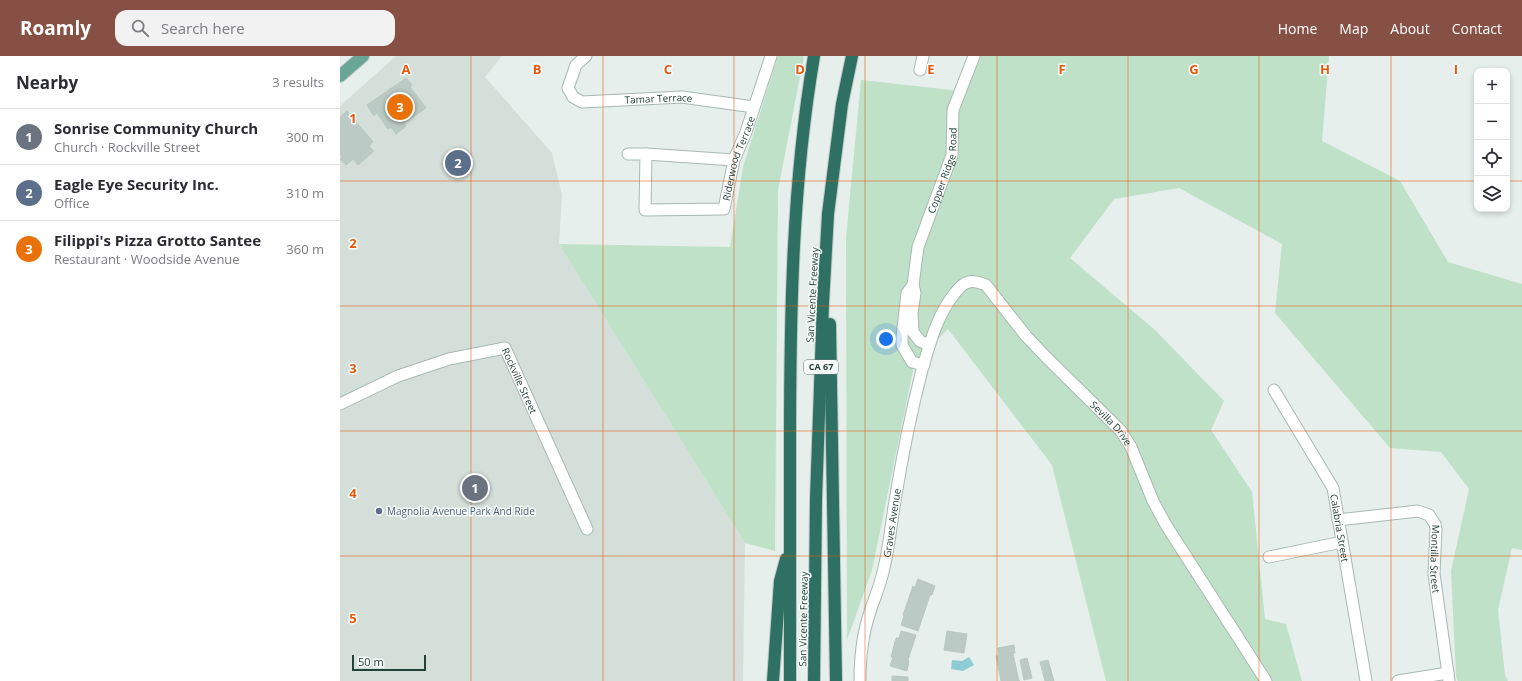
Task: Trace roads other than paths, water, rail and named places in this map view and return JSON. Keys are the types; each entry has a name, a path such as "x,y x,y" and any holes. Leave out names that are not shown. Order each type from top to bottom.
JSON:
{"highway":[{"name":"San Vicente Freeway","path":"790,681 790,348 793,259 798,177 808,90 814,56"},
{"name":"San Vicente Freeway","path":"814,681 816,491 828,214 842,104 852,56"},
{"path":"828,214 836,681"},
{"path":"773,681 780,581 790,540"}],"main road":[{"path":"340,76 363,56"}],"street":[{"name":"Tamar Terrace","path":"586,56 576,65 568,88 573,98 582,102 682,97 754,107"},
{"name":"Riderwood Terrace","path":"646,154 645,210 724,209 734,160 746,132 769,56"},
{"path":"920,70 923,56"},
{"name":"Copper Ridge Road","path":"929,345 920,341 913,332 912,313 915,293 913,285 918,247 952,155 953,110 974,56"},
{"path":"628,154 734,160"},
{"name":"Sevilla Drive","path":"924,365 938,320 948,301 959,288 968,282 978,281 986,286 1026,336 1046,358 1121,431 1131,447 1153,501 1166,525 1266,681"},
{"name":"Copper Ridge Road","path":"913,285 907,293 902,345 912,362 924,365"},
{"name":"Rockville Street","path":"340,404 398,376 450,359 505,348 587,529"},
{"name":"Graves Avenue","path":"860,681 860,653 863,638 869,614 883,572 909,426 924,365"},
{"name":"Calabria Street","path":"1274,390 1333,488 1366,681"},
{"name":"Montilla Street","path":"1338,520 1418,511 1426,513 1432,519 1436,529 1434,574 1449,677 1398,681"},
{"path":"1269,557 1342,542"}],"water":[{"path":"969,657 974,665 963,671 951,669 952,660 962,661"}],"place":[{"name":"Filippi's Pizza Grotto Santee","path":"400,107"},
{"name":"Eagle Eye Security Inc.","path":"458,163"},
{"name":"Sonrise Community Church","path":"475,488"},
{"name":"Magnolia Avenue Park And Ride","path":"379,511"}]}
